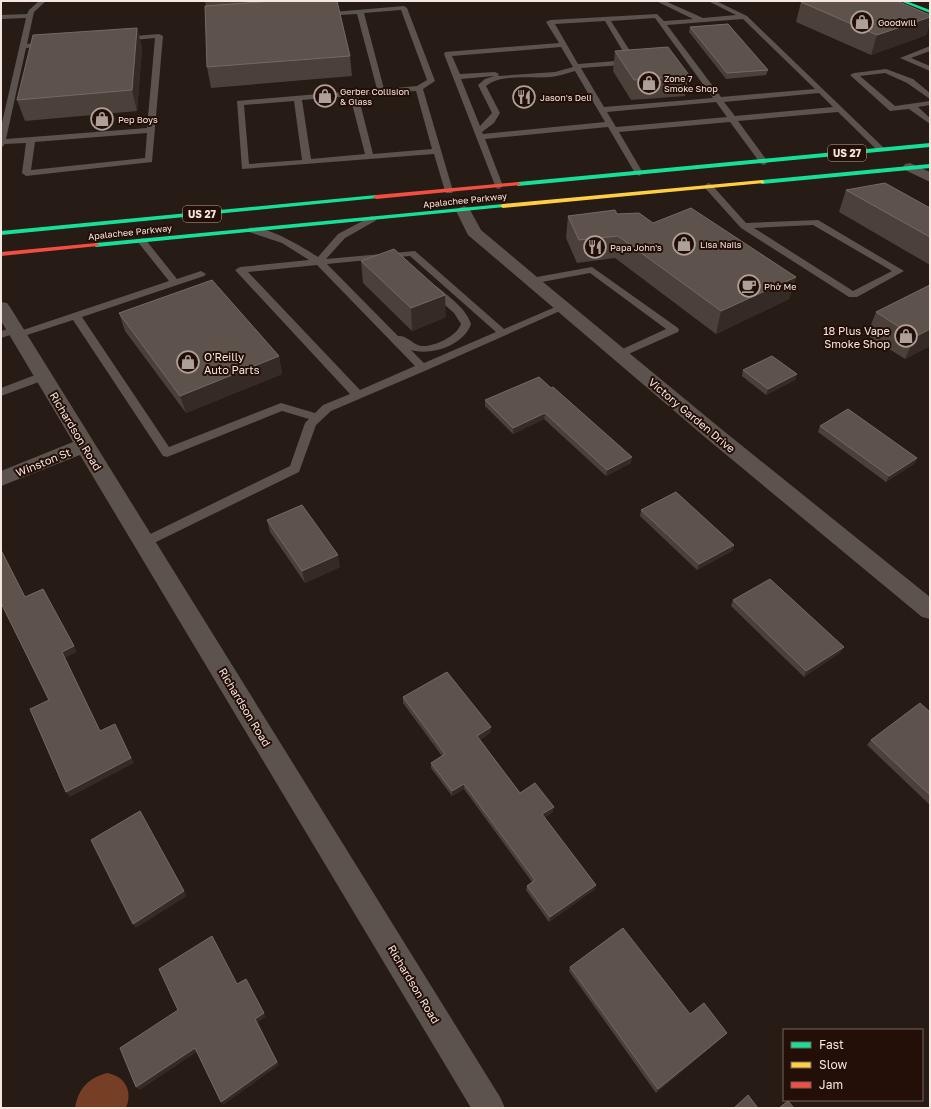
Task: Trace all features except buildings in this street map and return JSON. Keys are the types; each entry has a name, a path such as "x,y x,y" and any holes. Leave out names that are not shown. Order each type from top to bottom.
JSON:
{"main road":[{"path":"902,1 930,12"},
{"name":"Apalachee Parkway","path":"1,233 640,173 760,168 881,149 930,145"},
{"name":"Apalachee Parkway","path":"1,254 930,166"},
{"path":"730,184 760,168 804,177"},
{"path":"464,211 473,198 499,186"}],"street":[{"path":"910,167 930,178"},
{"name":"Victory Garden Drive","path":"464,211 474,232 531,281 930,610"},
{"name":"Richardson Road","path":"1,306 12,334 43,376 489,1108"},
{"name":"Winston St","path":"1,479 85,445"}],"lane":[{"path":"43,1 31,11 1,143 151,130"},
{"path":"659,1 702,20"},
{"path":"711,1 745,17 881,149"},
{"path":"314,14 404,8 431,81 419,88 240,103 245,168 437,151"},
{"path":"360,11 381,91"},
{"path":"1,17 30,16"},
{"path":"640,173 550,22 657,16 684,58 732,119 760,168"},
{"path":"662,23 745,17"},
{"path":"457,77 637,61 606,19"},
{"path":"31,140 26,173 149,160 159,36 111,40"},
{"path":"24,46 55,44"},
{"path":"499,186 448,54 563,45"},
{"path":"930,48 904,58 930,69"},
{"path":"479,135 496,113 482,85 485,82 496,78 556,74 576,67"},
{"path":"930,97 910,81 886,71 854,74 893,108 930,103"},
{"path":"419,88 449,191"},
{"path":"602,110 821,90"},
{"path":"353,93 370,157"},
{"path":"1,97 12,96"},
{"path":"298,98 307,162"},
{"path":"910,106 930,122"},
{"path":"479,135 732,119 840,109"},
{"path":"708,186 744,226 853,295 899,271 815,222 744,226"},
{"path":"319,262 332,243 349,230 372,219"},
{"path":"252,230 285,241 319,262 423,368"},
{"path":"142,241 175,282"},
{"path":"358,396 240,270 412,253 503,333"},
{"path":"394,254 406,265"},
{"path":"531,281 592,270 674,330 620,354"},
{"path":"12,334 76,316 201,274"},
{"path":"390,333 409,344 422,349 434,347 459,337 464,331 466,324 463,316 423,280"},
{"path":"145,542 295,470 311,423 327,408 564,308"},
{"path":"76,316 167,453 281,407 317,417"},
{"path":"1,392 43,376"}],"shaded area":[{"path":"107,1073 119,1077 126,1085 129,1096 126,1108 75,1108 76,1101 85,1085 94,1078"}],"traffic: fast":[{"path":"902,1 930,12"},
{"path":"518,184 930,145"},
{"path":"762,182 930,166"},
{"path":"1,233 376,197"},
{"path":"96,245 503,206"}],"traffic: slow":[{"path":"503,206 762,182"}],"traffic: jam":[{"path":"376,197 518,184"},
{"path":"1,254 96,245"}],"place":[{"name":"Goodwill","path":"862,22"},
{"name":"Zone 7 Smoke Shop","path":"649,83"},
{"name":"Gerber Collision & Glass","path":"325,96"},
{"name":"Jason's Deli","path":"524,97"},
{"name":"Pep Boys","path":"102,119"},
{"name":"Lisa Nails","path":"684,244"},
{"name":"Papa John's","path":"595,247"},
{"name":"Phở Me","path":"749,286"},
{"name":"18 Plus Vape Smoke Shop","path":"906,336"},
{"name":"O'Reilly Auto Parts","path":"188,362"}]}
